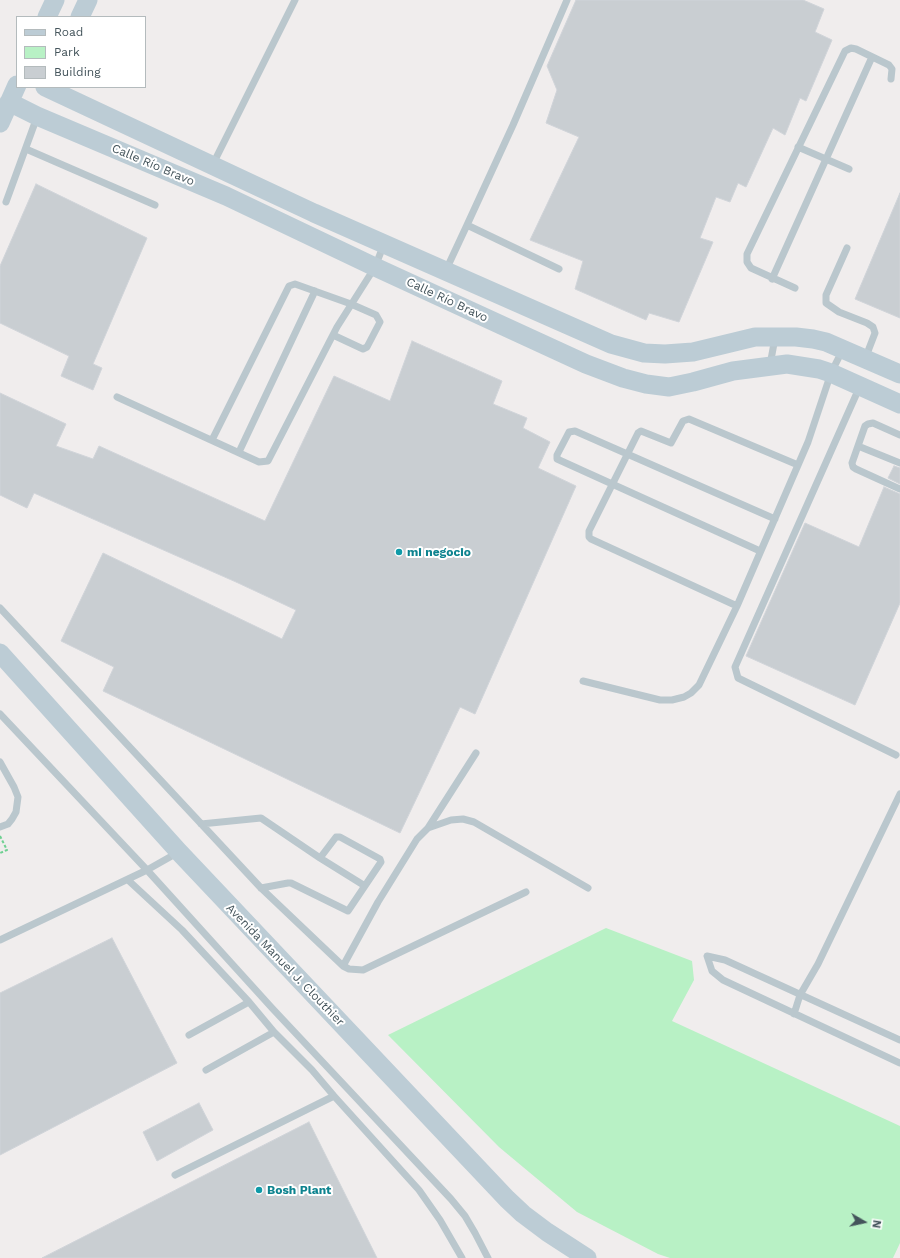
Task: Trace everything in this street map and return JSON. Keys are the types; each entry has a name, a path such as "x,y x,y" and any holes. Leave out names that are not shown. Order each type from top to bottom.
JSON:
{"street":[{"path":"47,16 55,0"},
{"path":"80,16 88,0"},
{"path":"37,116 47,88"},
{"name":"Calle Río Bravo","path":"49,88 314,213 611,344 644,353 665,354 693,352 755,337 775,336 813,339 843,349 900,374"},
{"path":"0,123 13,94"},
{"name":"Calle Río Bravo","path":"13,94 37,116 226,196 375,267 586,364 623,378 646,384 668,386 693,382 733,372 787,364 819,369 831,373 900,404"},
{"path":"304,232 314,213"},
{"name":"Avenida Manuel J. Clouthier","path":"0,653 179,852 507,1199 523,1214 547,1232 587,1258"}],"lane":[{"path":"212,165 295,0"},
{"path":"445,271 513,125 567,0"},
{"path":"795,288 750,268 747,262 747,254 845,51 853,48 889,65 892,72 890,79"},
{"path":"772,278 872,57"},
{"path":"6,202 37,116"},
{"path":"798,147 849,169"},
{"path":"26,149 155,205"},
{"path":"467,225 559,269"},
{"path":"117,397 259,462 266,462 270,458 350,304 375,267 384,244"},
{"path":"848,248 826,295 826,303 839,312 867,323 873,327 875,333 865,358"},
{"path":"212,440 289,286 295,284 350,304 376,315 380,322 367,347 364,348 333,335"},
{"path":"239,452 315,291"},
{"path":"770,366 775,336"},
{"path":"583,681 660,700 672,700 684,697 691,693 699,685 737,606 808,442 831,373 843,349"},
{"path":"860,386 735,667 738,678 896,755"},
{"path":"737,606 591,539 589,537 589,531 639,432 643,431 671,443 683,421 689,419 798,465"},
{"path":"900,435 870,423 865,426 852,463 855,468 900,489"},
{"path":"760,552 557,459 556,455 569,432 572,431 628,453 775,519"},
{"path":"858,446 900,463"},
{"path":"0,608 261,888 342,966 350,969 364,970 526,892"},
{"path":"0,714 147,870 272,1008 451,1199 475,1233 488,1258"},
{"path":"342,966 378,902 417,839 428,828 476,753"},
{"path":"0,762 18,797 17,806 12,819 8,824 0,827"},
{"path":"794,1014 800,995 818,964 900,794"},
{"path":"201,824 261,818 365,886"},
{"path":"428,828 451,820 463,819 474,822 588,888"},
{"path":"261,888 291,883 348,911 381,862 380,859 340,837 336,837 320,858"},
{"path":"0,940 128,880 179,852"},
{"path":"128,880 182,930 249,1002 274,1032 312,1070 419,1190 440,1220 462,1258"},
{"path":"900,1040 726,960 707,956 712,970 724,980 900,1064"},
{"path":"189,1035 249,1002"},
{"path":"206,1070 274,1032"},
{"path":"176,1175 334,1096"}],"path":[{"path":"0,836 7,850 0,853"}],"green space":[{"path":"606,928 692,961 694,980 672,1021 900,1126 900,1243 893,1258 670,1258 658,1254 577,1212 499,1147 388,1035"}],"building":[{"path":"576,0 803,0 824,9 815,32 832,40 806,101 800,98 785,135 773,128 746,187 738,183 730,202 716,197 700,238 713,242 679,322 649,313 646,320 575,289 583,261 530,240 579,137 546,123 557,90 547,66"},
{"path":"36,184 147,238 93,364 102,368 93,390 61,376 69,356 0,323 0,266"},
{"path":"900,193 900,318 855,299"},
{"path":"412,341 502,381 493,404 527,418 523,428 550,442 538,468 576,486 475,714 460,707 400,833 103,691 114,667 61,641 103,553 282,639 296,610 34,493 27,508 0,495 0,393 66,424 56,446 93,459 99,446 265,521 334,376 390,401"},
{"path":"894,466 900,468 900,484 888,478"},
{"path":"884,487 900,494 900,603 855,705 746,656 805,523 859,547"},
{"path":"112,938 177,1063 0,1155 0,993"},
{"path":"199,1103 213,1130 157,1161 143,1132"},
{"name":"Bosh Plant","path":"309,1122 377,1258 42,1258"}],"place":[{"name":"mi negocio","path":"399,552"},
{"name":"Bosh Plant","path":"259,1190"}]}
